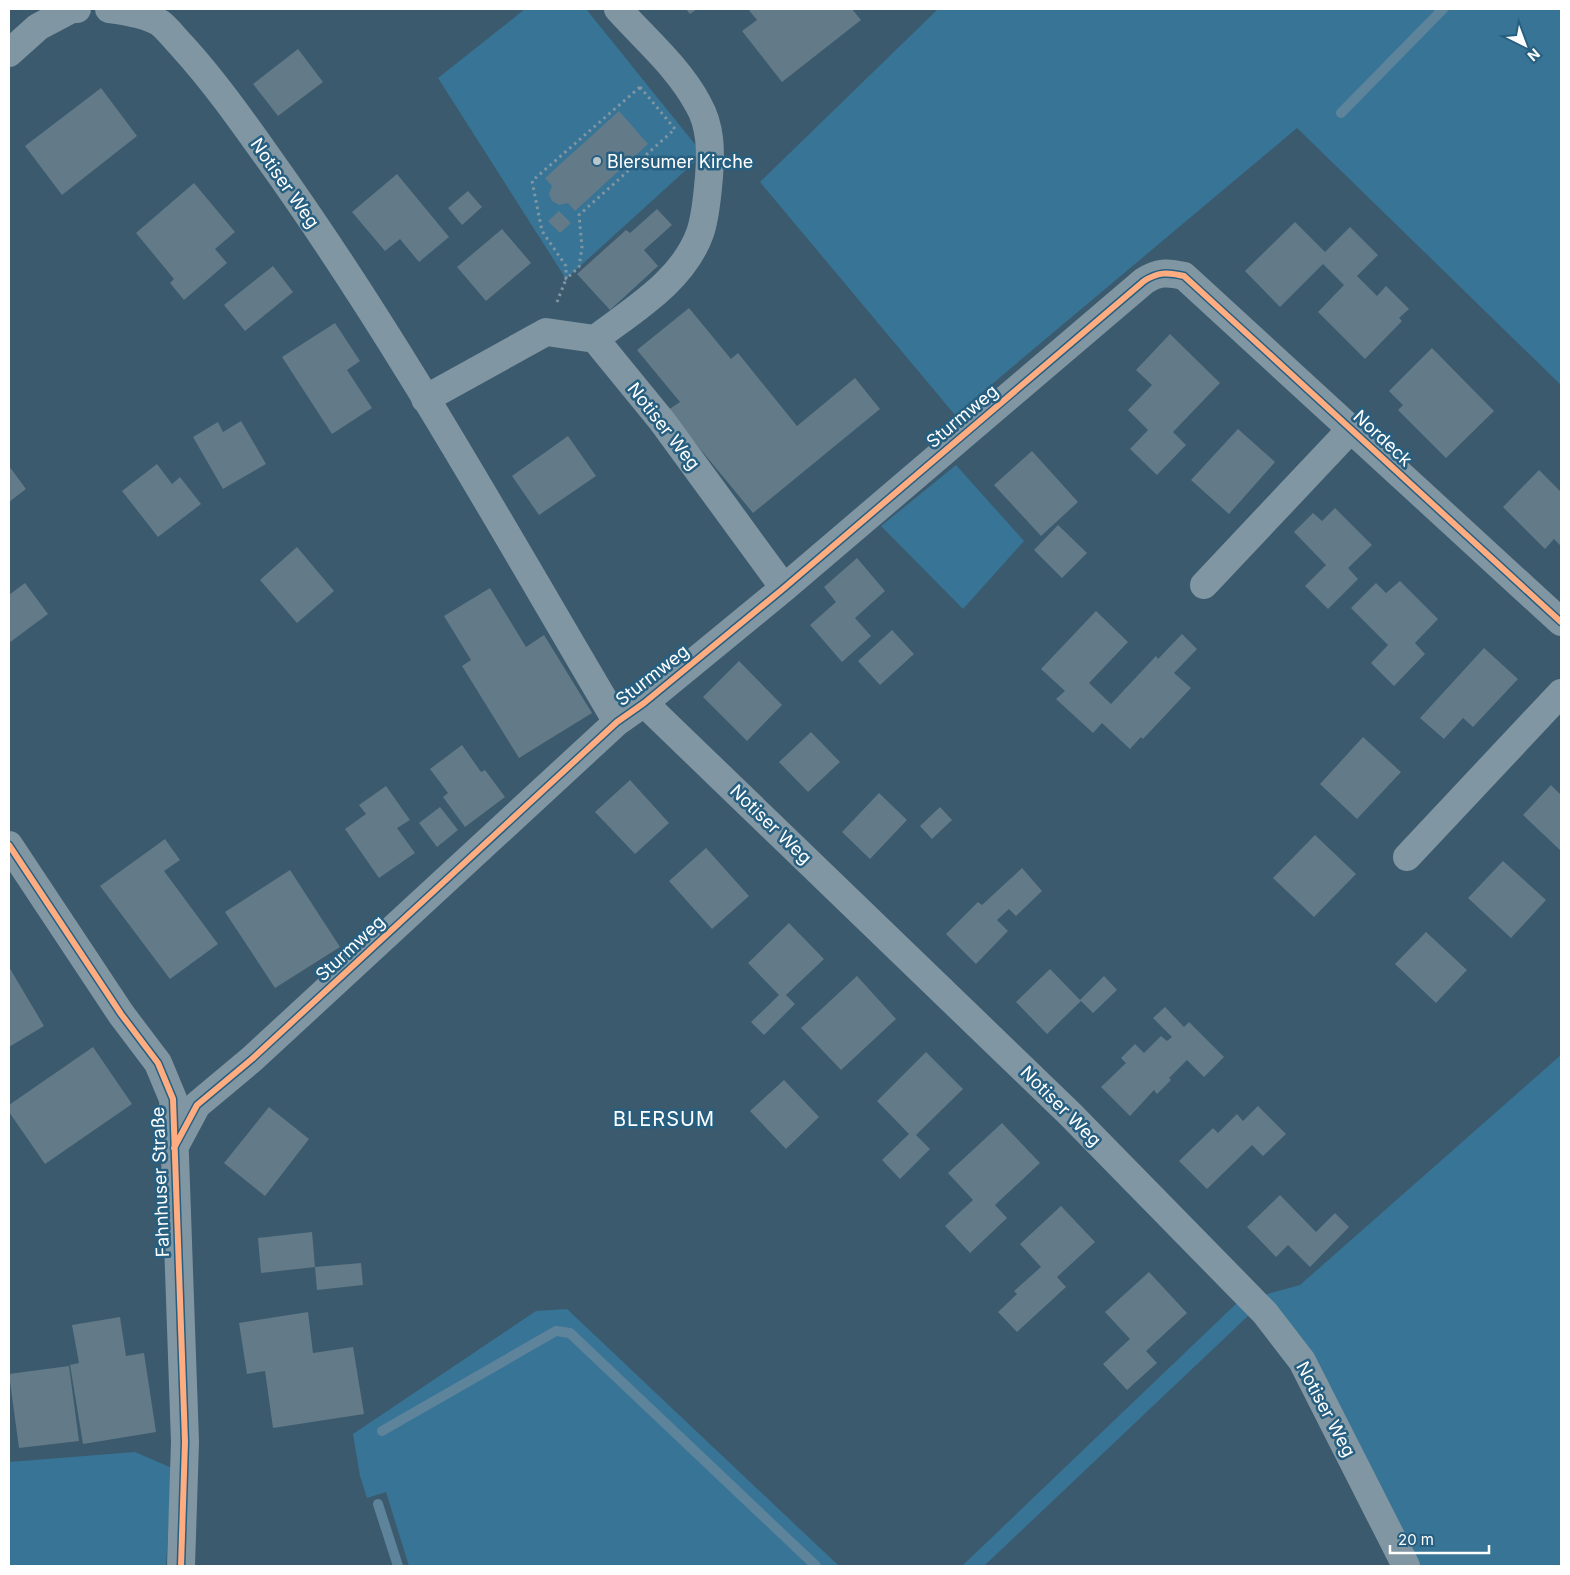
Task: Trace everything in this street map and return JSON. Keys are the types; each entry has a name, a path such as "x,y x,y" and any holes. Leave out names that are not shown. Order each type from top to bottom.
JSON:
{"street":[{"path":"9,53 38,27 72,9 77,9"},
{"name":"Notiser Weg","path":"109,9 130,12 160,23 190,54 242,122 350,276 617,722"},
{"path":"425,399 546,332 595,339 657,292 688,258 700,233 705,210 710,166 708,126 698,104 684,83 618,9"},
{"name":"Sturmweg","path":"174,1148 197,1105 252,1059 617,722 644,703 784,588 1144,281 1156,273 1169,272 1184,276"},
{"name":"Nordeck","path":"1184,276 1561,622"},
{"name":"Notiser Weg","path":"595,339 662,420 784,588"},
{"name":"Nordeck","path":"1204,585 1351,429"},
{"path":"1407,857 1561,693"},
{"name":"Notiser Weg","path":"644,703 1070,1114 1265,1313 1302,1361 1406,1566"},
{"name":"Fahnhuser Straße","path":"9,845 121,1014 158,1063 173,1099 186,1442 181,1566"}],"path":[{"path":"640,87 675,129 579,216 582,247 579,267 566,279 566,266 542,231 532,181 640,87"}],"shaded area":[{"path":"525,9 586,9 698,148 698,159 566,279 438,78"},
{"path":"938,9 1561,9 1561,385 1297,128 955,415 760,182"},
{"path":"956,465 1024,541 963,609 881,526"},
{"path":"1561,1055 1561,1566 1414,1566 1264,1295 1300,1285"},
{"path":"1238,1302 1249,1315 984,1566 962,1566"},
{"path":"567,1309 839,1566 409,1566 386,1492 367,1498 360,1476 353,1434 536,1311"},
{"path":"135,1452 172,1468 166,1566 9,1566 9,1462"}],"building":[{"path":"686,9 697,9 690,14"},
{"path":"748,9 852,9 861,20 782,82 742,31 757,20"},
{"path":"298,49 323,82 278,116 253,84"},
{"path":"101,88 137,136 62,195 25,146"},
{"name":"Blersumer Kirche","path":"619,111 648,144 575,211 568,203 559,205 552,201 549,194 552,186 545,178"},
{"path":"397,174 449,237 419,262 400,239 385,251 352,212"},
{"path":"194,183 235,232 215,249 227,263 184,300 170,283 174,279 136,233"},
{"path":"468,191 482,207 462,225 448,208"},
{"path":"657,209 672,225 644,250 658,266 610,310 577,274 626,230 630,233"},
{"path":"559,211 571,223 560,233 548,221"},
{"path":"1295,222 1325,252 1350,227 1378,255 1357,276 1377,296 1386,286 1409,309 1399,318 1402,321 1365,359 1318,312 1344,285 1323,264 1280,307 1245,271"},
{"path":"502,229 531,263 486,301 457,267"},
{"path":"273,266 293,292 245,331 224,305"},
{"path":"689,308 731,359 738,353 797,426 855,378 880,409 753,513 668,410 680,402 637,350"},
{"path":"335,323 360,361 347,370 372,408 332,434 282,357"},
{"path":"1170,334 1220,383 1173,432 1186,445 1157,475 1130,449 1148,430 1128,410 1152,385 1136,370"},
{"path":"1432,348 1494,411 1446,458 1398,410 1403,405 1389,391"},
{"path":"241,421 266,464 223,489 193,437 218,422 223,432"},
{"path":"1238,429 1275,462 1229,514 1191,480"},
{"path":"568,436 596,476 539,515 512,476"},
{"path":"1032,451 1078,502 1041,536 994,485"},
{"path":"157,464 172,484 180,477 201,504 158,537 122,491"},
{"path":"9,466 26,489 9,502"},
{"path":"1539,470 1561,492 1561,546 1554,539 1545,549 1503,507"},
{"path":"1335,508 1372,545 1348,568 1358,579 1328,609 1305,586 1326,565 1294,532 1313,513 1322,521"},
{"path":"1058,525 1087,553 1062,578 1034,550"},
{"path":"297,547 334,591 297,623 260,580"},
{"path":"857,558 885,591 855,618 871,636 842,662 810,625 836,602 824,587"},
{"path":"1400,581 1438,619 1415,643 1425,654 1394,686 1371,663 1388,645 1351,608 1376,583 1386,593"},
{"path":"25,583 48,614 9,643 9,595"},
{"path":"490,588 526,647 544,635 592,713 519,758 462,666 471,660 444,616"},
{"path":"1096,611 1128,642 1089,683 1111,704 1156,656 1158,659 1182,634 1197,649 1174,673 1191,688 1143,739 1141,737 1130,749 1102,723 1093,733 1056,699 1065,691 1041,669"},
{"path":"892,630 914,654 880,685 858,661"},
{"path":"1484,648 1518,679 1473,727 1463,718 1444,739 1420,718"},
{"path":"739,661 782,705 747,741 703,697"},
{"path":"811,732 840,762 808,792 779,762"},
{"path":"1363,737 1401,772 1357,819 1320,784"},
{"path":"462,745 481,772 485,770 505,797 465,827 443,797 448,793 430,769"},
{"path":"630,780 669,823 635,854 595,812"},
{"path":"1551,785 1561,795 1561,851 1523,815"},
{"path":"386,786 410,820 397,828 415,853 379,878 345,829 366,814 359,805"},
{"path":"879,793 907,820 870,859 842,832"},
{"path":"440,807 458,830 437,847 419,823"},
{"path":"940,807 952,820 932,839 920,826"},
{"path":"1315,835 1356,874 1314,917 1273,878"},
{"path":"165,839 180,860 164,871 218,944 170,979 100,886"},
{"path":"706,848 749,896 712,929 669,881"},
{"path":"1503,861 1546,900 1511,938 1468,898"},
{"path":"1022,868 1042,891 1016,916 1009,909 997,920 1008,931 976,964 946,934 978,902 982,905"},
{"path":"290,870 340,947 275,988 225,912"},
{"path":"789,923 824,959 786,995 795,1004 764,1035 751,1022 779,995 748,963"},
{"path":"1426,932 1467,970 1436,1003 1395,964"},
{"path":"9,967 44,1026 9,1047"},
{"path":"1050,969 1080,1000 1104,976 1117,990 1093,1013 1081,1001 1047,1034 1016,1002"},
{"path":"857,976 896,1019 841,1070 801,1028"},
{"path":"1165,1007 1184,1027 1189,1022 1224,1057 1204,1077 1187,1060 1169,1078 1171,1080 1157,1094 1154,1090 1130,1116 1101,1087 1126,1063 1121,1058 1135,1044 1144,1053 1161,1036 1167,1041 1172,1037 1153,1018"},
{"path":"93,1047 132,1104 45,1164 9,1112 9,1105"},
{"path":"926,1052 963,1089 916,1135 930,1149 900,1179 882,1160 909,1134 877,1101"},
{"path":"784,1080 819,1117 786,1149 750,1111"},
{"path":"1258,1106 1286,1134 1263,1156 1252,1145 1207,1189 1179,1161 1213,1128 1218,1133 1237,1114 1243,1121"},
{"path":"269,1107 309,1139 265,1196 224,1163"},
{"path":"1002,1123 1040,1163 995,1205 1007,1218 970,1253 945,1226 973,1200 948,1173"},
{"path":"1280,1195 1316,1232 1335,1213 1349,1227 1310,1267 1288,1245 1276,1257 1247,1227"},
{"path":"1061,1206 1095,1242 1057,1277 1066,1287 1017,1332 998,1312 1017,1294 1014,1291 1041,1267 1020,1244"},
{"path":"312,1232 315,1267 261,1273 258,1238"},
{"path":"361,1263 363,1285 317,1290 315,1267"},
{"path":"1149,1272 1187,1313 1146,1351 1157,1363 1127,1390 1103,1364 1130,1339 1105,1312"},
{"path":"308,1312 313,1353 353,1347 364,1414 273,1428 265,1371 247,1374 239,1323"},
{"path":"120,1317 126,1356 144,1353 156,1432 83,1444 70,1365 79,1363 72,1325"},
{"path":"69,1366 79,1441 19,1448 9,1374"}],"waterway":[{"path":"1341,113 1443,9"},
{"path":"382,1431 556,1331 570,1333 816,1566"},
{"path":"378,1504 398,1566"}],"cycle path":[{"path":"174,1148 197,1105 252,1059 617,722 644,703 784,588 1144,281 1158,274 1168,273 1184,276 1561,622"},
{"path":"9,845 121,1014 158,1063 173,1099 185,1442 181,1566"}],"place":[{"name":"Blersumer Kirche","path":"597,161"}],"district":[{"name":"BLERSUM","path":"664,1119"}]}
